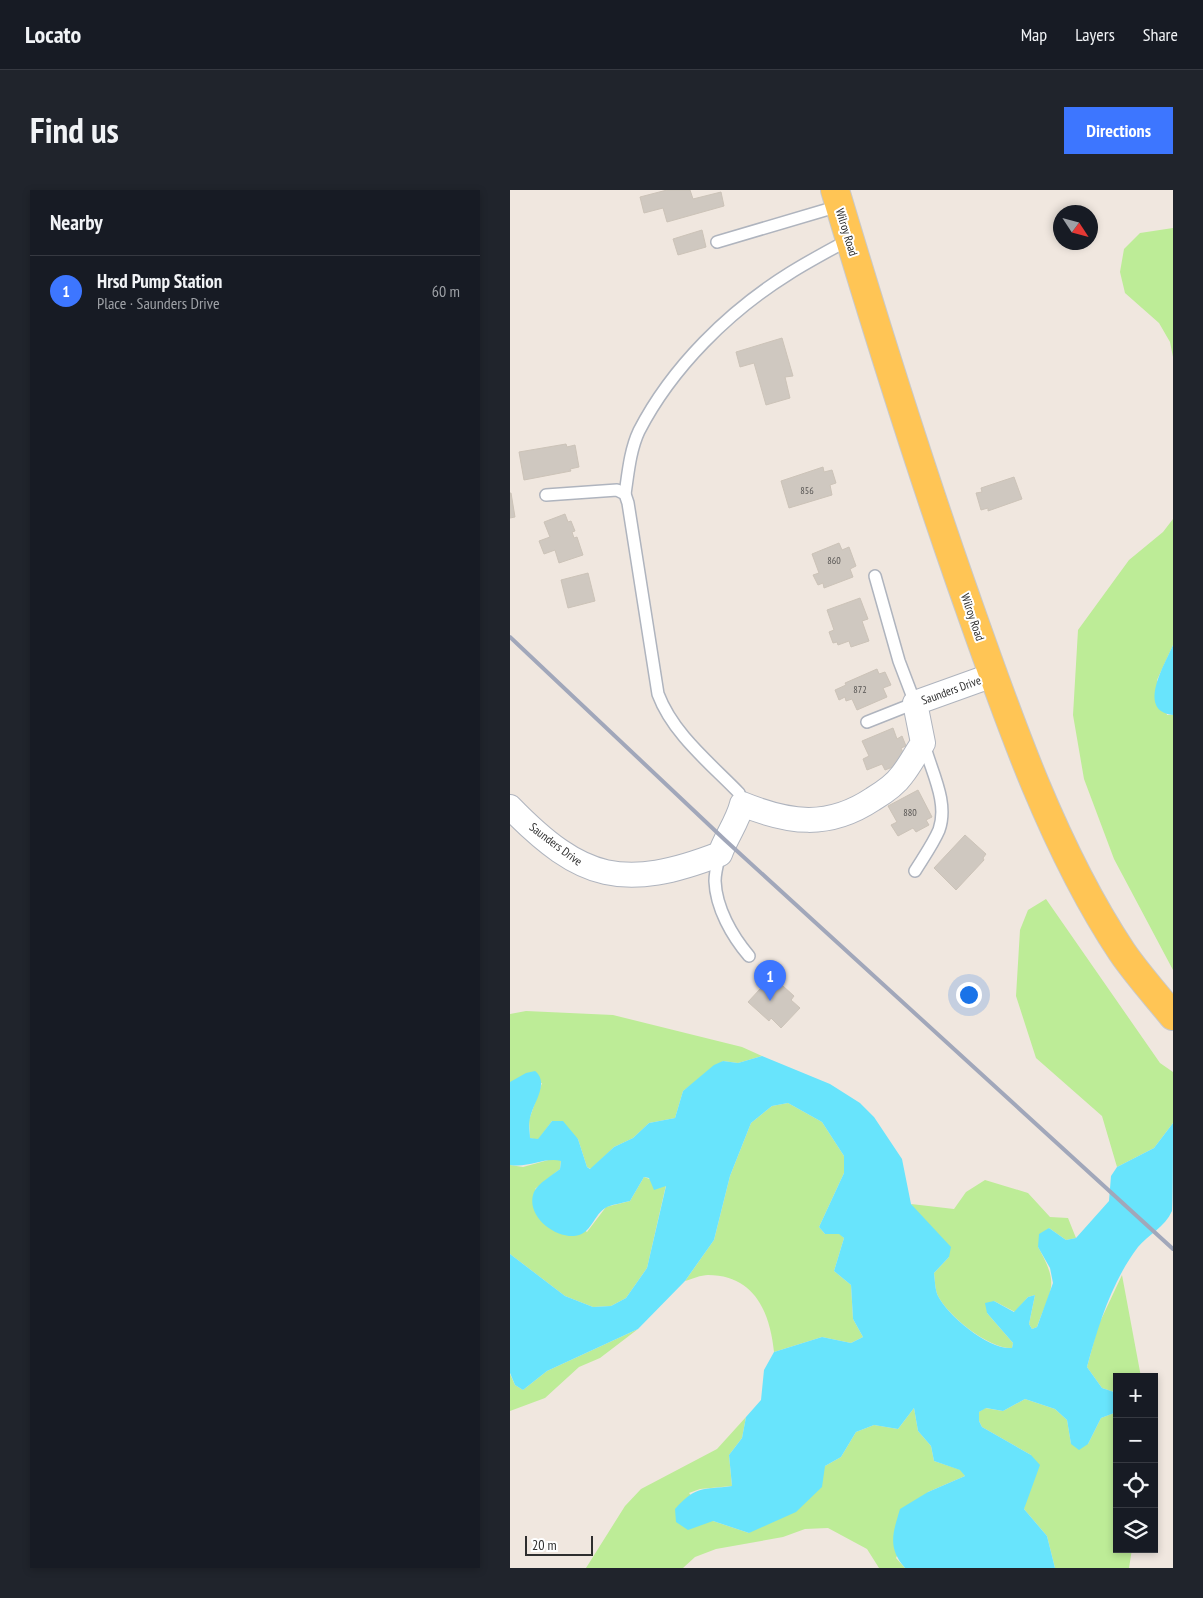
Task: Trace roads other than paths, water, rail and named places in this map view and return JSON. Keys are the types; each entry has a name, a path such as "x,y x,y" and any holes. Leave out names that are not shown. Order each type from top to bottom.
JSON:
{"main road":[{"name":"Wilroy Road","path":"837,198 911,441 993,675 1054,825 1094,905 1123,954 1173,1016"}],"street":[{"name":"Saunders Drive","path":"924,742 915,703 993,675"},
{"path":"720,854 726,836 740,813 742,804 786,818 816,821 836,818 860,808 884,792 902,776 924,742"},
{"name":"Saunders Drive","path":"510,806 560,850 581,864 604,873 628,876 662,872 688,866 720,854"}],"lane":[{"path":"717,242 837,198"},
{"path":"742,804 739,793 677,730 663,707 658,694 625,494 638,433 669,384 705,341 747,302 790,272 850,240"},
{"path":"546,495 618,490 625,494"},
{"path":"867,722 915,703 899,661 875,576"},
{"path":"915,871 938,831 942,817 941,798 924,742"},
{"path":"720,854 715,876 720,903 730,928 749,956"}],"water":[{"path":"1173,645 1173,715 1162,712 1156,705 1155,696 1160,674"},
{"path":"762,1056 830,1084 860,1103 874,1117 902,1159 911,1204 951,1247 949,1257 934,1273 938,1296 951,1313 970,1330 992,1344 1003,1347 1012,1348 1013,1343 987,1313 985,1303 994,1301 1014,1312 1028,1297 1035,1295 1029,1324 1032,1329 1037,1327 1053,1283 1050,1268 1038,1247 1039,1234 1049,1228 1066,1240 1076,1238 1109,1201 1111,1176 1117,1167 1154,1148 1173,1123 1172,1211 1165,1222 1138,1247 1121,1274 1101,1320 1087,1367 1102,1388 1113,1392 1113,1414 1101,1418 1088,1444 1079,1450 1071,1444 1067,1420 1055,1409 1025,1399 1003,1411 986,1408 979,1412 979,1421 982,1427 1031,1455 1040,1465 1024,1509 1047,1536 1055,1568 905,1568 896,1553 893,1540 900,1509 928,1492 965,1476 960,1470 934,1461 931,1446 918,1431 914,1408 898,1429 874,1425 856,1432 841,1457 825,1466 822,1487 796,1512 749,1533 713,1521 688,1530 676,1522 675,1509 695,1492 732,1486 729,1455 742,1438 746,1417 761,1400 764,1370 774,1352 822,1337 851,1343 863,1337 853,1319 851,1285 834,1271 844,1238 839,1234 825,1234 819,1227 844,1173 844,1156 822,1122 788,1103 772,1106 751,1123 730,1176 714,1240 685,1281 638,1329 547,1371 523,1390 515,1385 510,1373 510,1254 565,1296 593,1307 611,1306 626,1298 647,1268 666,1186 654,1190 649,1178 644,1177 630,1201 602,1210 589,1228 580,1235 574,1236 557,1233 549,1228 537,1216 532,1200 534,1192 539,1185 560,1169 561,1161 549,1160 517,1166 510,1165 510,1082 526,1073 535,1071 541,1081 541,1087 529,1120 530,1138 538,1139 552,1121 563,1121 578,1139 587,1167 590,1169 614,1147 633,1138 649,1123 675,1118 683,1091 714,1065 723,1061 738,1063"}],"railway":[{"path":"510,637 725,840 1173,1249"}],"place":[{"name":"Hrsd Pump Station","path":"770,1001"}]}
